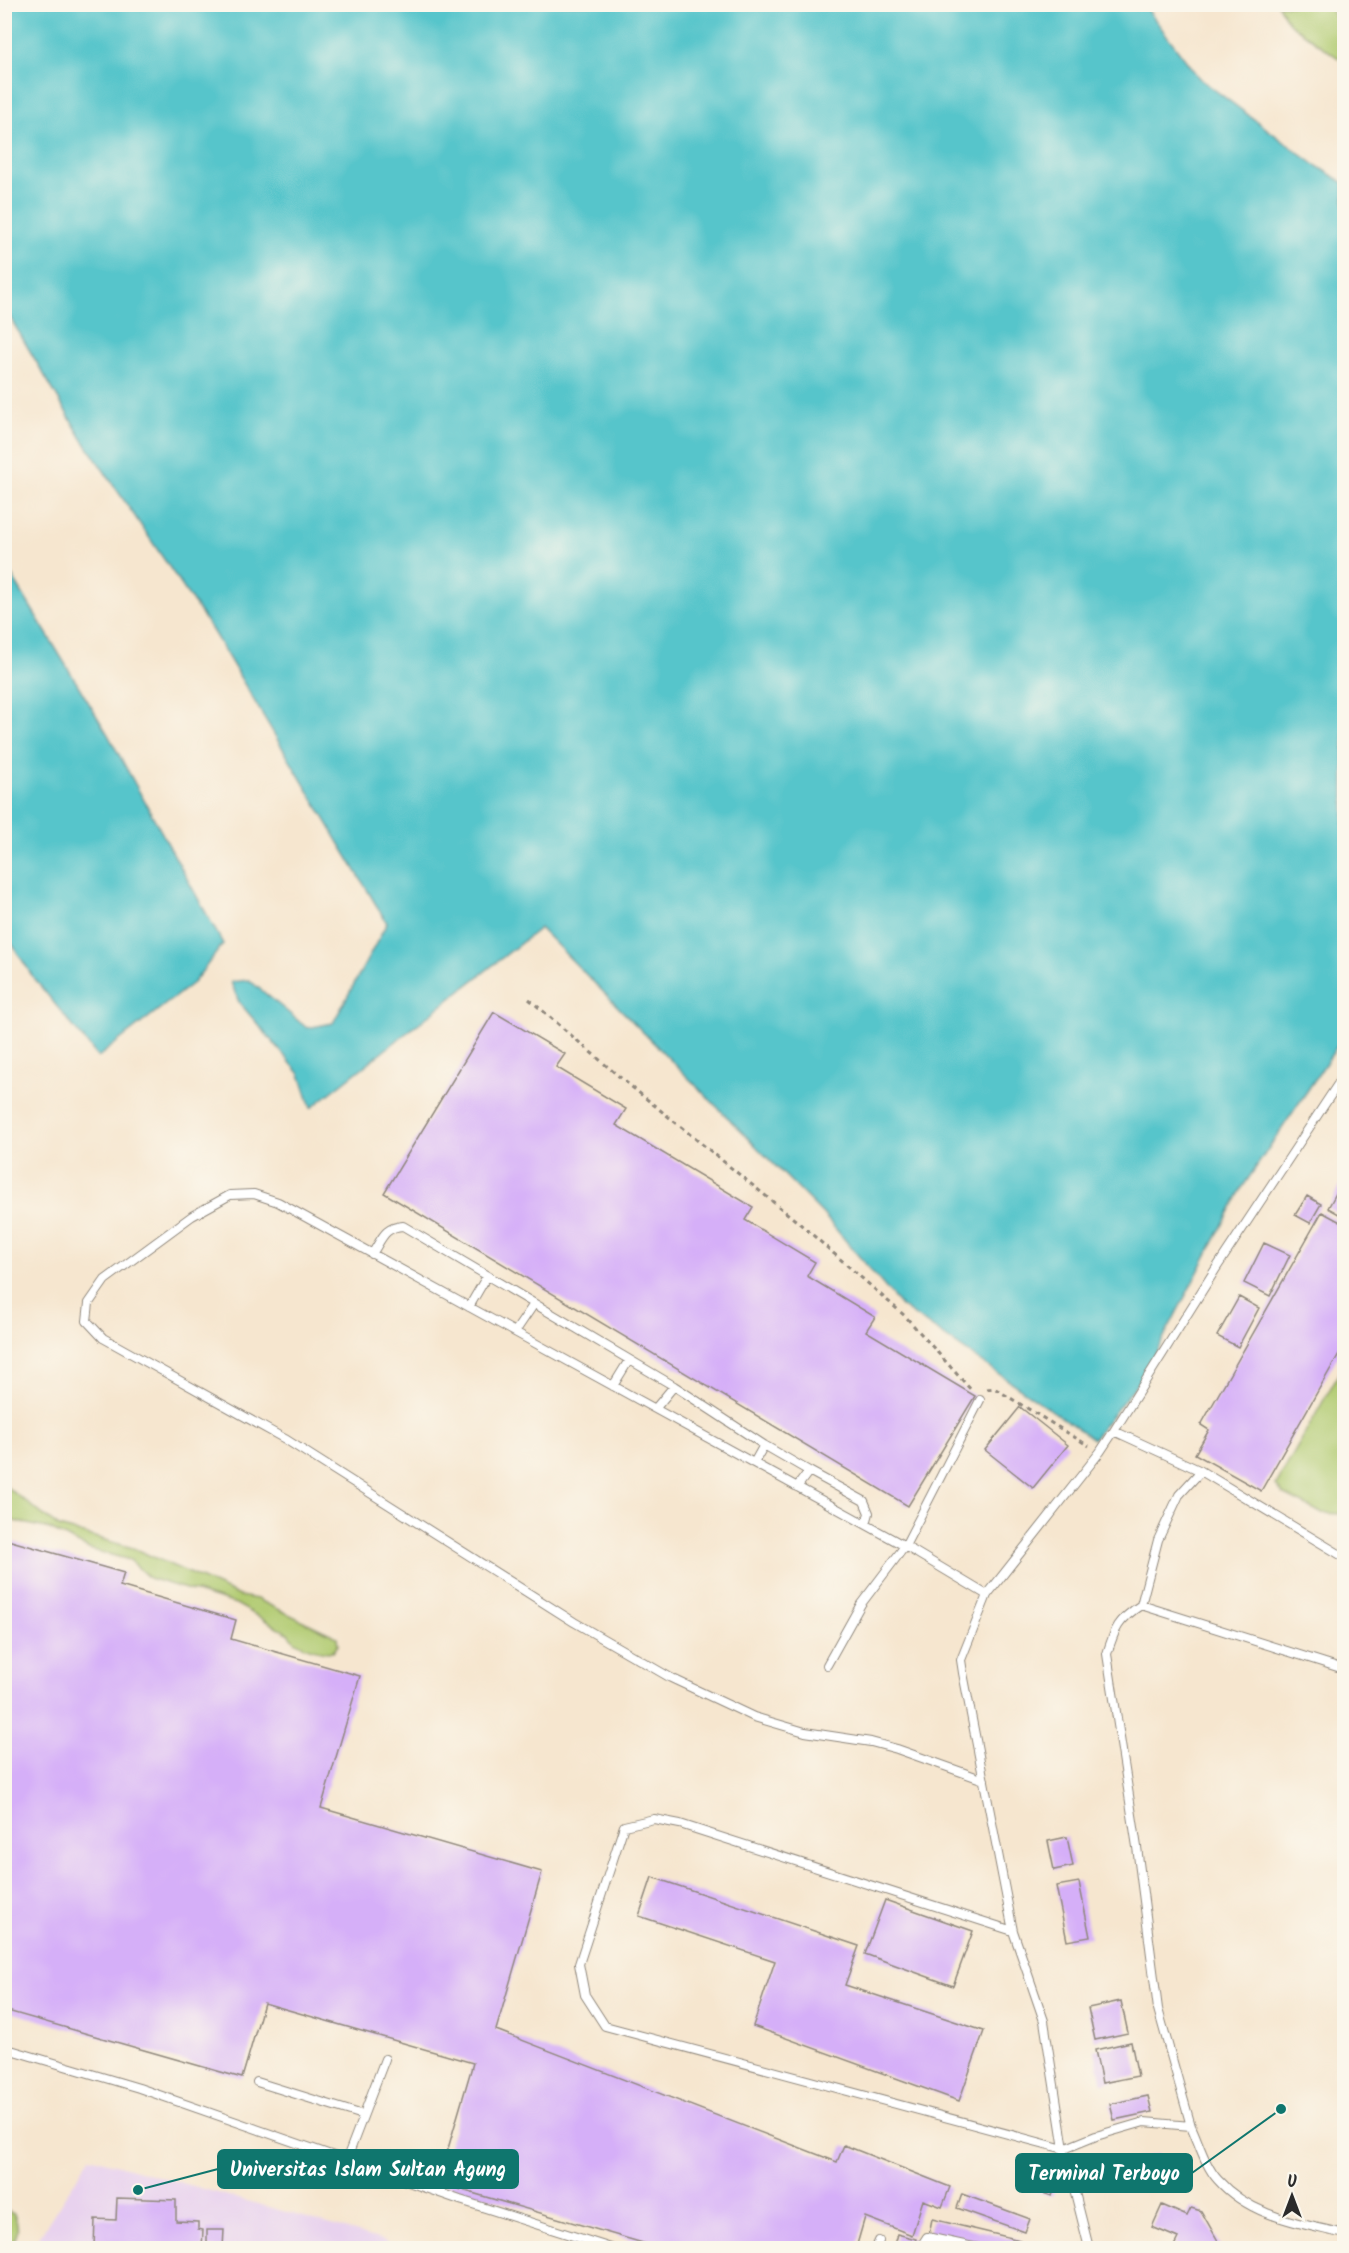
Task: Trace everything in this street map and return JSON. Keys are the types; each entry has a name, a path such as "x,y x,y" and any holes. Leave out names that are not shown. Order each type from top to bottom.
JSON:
{"lane":[{"path":"1089,2248 1064,2149 1044,2021 1013,1931 961,1660 987,1595 1100,1452 1215,1270 1344,1075"},
{"path":"984,1780 897,1749 871,1742 805,1732 754,1717 671,1678 574,1622 285,1438 103,1338 87,1321 89,1304 105,1280 192,1216 230,1195 254,1194 278,1202 866,1524 987,1595"},
{"path":"372,1254 387,1230 404,1226 674,1386 764,1445 864,1501 869,1513 866,1524"},
{"path":"469,1307 487,1276"},
{"path":"515,1332 534,1304"},
{"path":"613,1386 629,1360"},
{"path":"655,1409 674,1386"},
{"path":"827,1665 861,1604 905,1546 980,1400"},
{"path":"1114,1431 1201,1472 1344,1557"},
{"path":"754,1463 764,1445"},
{"path":"797,1486 809,1471"},
{"path":"1201,1472 1179,1495 1158,1540 1141,1605 1124,1616 1113,1635 1107,1654 1137,1847 1158,2009 1191,2126 1205,2159 1218,2180 1254,2208 1272,2216 1344,2234"},
{"path":"1141,1605 1344,1669"},
{"path":"1013,1931 680,1824 654,1819 624,1826 579,1964 585,1995 605,2026 1064,2149 1096,2136 1144,2122 1191,2126"},
{"path":"4,2048 139,2088 346,2161 611,2248"},
{"path":"346,2161 384,2059"},
{"path":"258,2082 363,2115"},
{"path":"920,2248 927,2237 978,2248"}],"path":[{"path":"529,999 622,1079 799,1223 905,1316 980,1400 987,1389 994,1388 1100,1452"}],"shaded area":[{"path":"90,2157 325,2223 408,2248 32,2248"}],"green space":[{"path":"1278,5 1328,5 1344,32 1344,62 1289,23"},
{"path":"1344,1364 1344,1514 1321,1513 1283,1494 1276,1485"},
{"path":"4,1485 59,1527 133,1548 240,1596 257,1599 337,1637 338,1645 333,1652 308,1647 236,1604 149,1578 130,1560 89,1549 50,1529 14,1521 5,1522"},
{"path":"4,2210 14,2214 17,2224 16,2235 10,2248 5,2248"}],"water":[{"path":"5,4 1144,5 1199,78 1315,165 1344,183 1344,1036 1242,1188 1144,1375 1093,1439 901,1306 823,1214 540,928 311,1108 300,1074 239,1002 231,982 249,980 307,1028 333,1023 387,923 212,630 81,437 5,309"},
{"path":"4,563 107,733 223,944 194,982 98,1057 33,977 5,933"}],"building":[{"path":"494,1012 565,1054 556,1067 626,1109 616,1125 753,1207 745,1220 815,1262 807,1276 875,1317 866,1331 975,1396 908,1506 384,1193"},
{"path":"1344,1179 1344,1217 1328,1208"},
{"path":"1307,1196 1321,1204 1310,1223 1295,1215"},
{"path":"1322,1212 1344,1224 1344,1345 1261,1491 1195,1454 1209,1430 1201,1425"},
{"path":"1264,1243 1290,1255 1270,1296 1244,1283"},
{"path":"1239,1297 1259,1308 1238,1347 1217,1336"},
{"path":"1020,1407 1068,1445 1033,1488 985,1450"},
{"path":"4,1539 124,1573 120,1586 236,1620 231,1639 360,1676 321,1808 542,1872 496,2030 837,2162 844,2145 950,2187 942,2207 923,2200 912,2235 865,2217 856,2248 660,2248 438,2183 473,2063 264,2003 242,2078 4,2010"},
{"path":"1067,1837 1073,1866 1054,1870 1048,1841"},
{"path":"652,1877 859,1946 845,1985 984,2031 959,2101 753,2026 775,1961 639,1916"},
{"path":"1079,1882 1090,1937 1067,1941 1056,1886"},
{"path":"885,1900 973,1931 953,1986 865,1954"},
{"path":"1121,2001 1128,2033 1095,2040 1088,2008"},
{"path":"1131,2042 1138,2076 1102,2083 1095,2050"},
{"path":"1148,2096 1152,2112 1114,2120 1110,2104"},
{"path":"1159,2154 1164,2176 1127,2184 1123,2162"},
{"path":"1032,2176 1056,2185 1052,2196 1028,2188"},
{"path":"962,2194 1030,2219 1025,2232 957,2208"},
{"path":"117,2198 176,2200 176,2221 198,2222 198,2229 203,2230 202,2248 94,2248 95,2219 116,2220"},
{"path":"1162,2205 1187,2216 1191,2208 1201,2211 1222,2248 1173,2248 1178,2238 1152,2227"},
{"path":"932,2219 1020,2240 1018,2248 994,2248 929,2234"},
{"path":"207,2230 224,2230 223,2248 207,2248"},
{"path":"897,2234 916,2239 914,2248 893,2248"}],"place":[{"name":"Terminal Terboyo","path":"1281,2109"},
{"name":"Universitas Islam Sultan Agung","path":"138,2190"}]}
